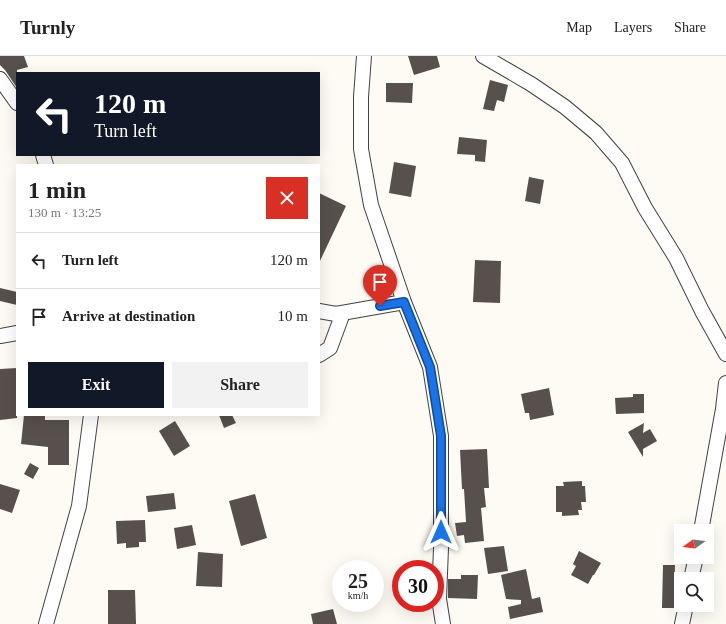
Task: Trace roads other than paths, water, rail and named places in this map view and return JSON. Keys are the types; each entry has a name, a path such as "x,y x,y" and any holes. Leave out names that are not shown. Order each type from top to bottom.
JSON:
{"street":[{"path":"364,56 361,97 361,149 371,205 404,302 430,367 441,436 441,548 439,599 443,624"},
{"path":"483,56 531,84 565,108 596,133 622,163 645,208 676,258 702,311 726,354"},
{"path":"0,79 16,102"},
{"path":"320,311 336,314 404,302"},
{"path":"320,354 330,348 344,313"},
{"path":"0,336 16,333"},
{"path":"702,524 725,408 726,383"},
{"path":"46,624 79,506 91,416"},
{"path":"682,624 685,612"}]}
